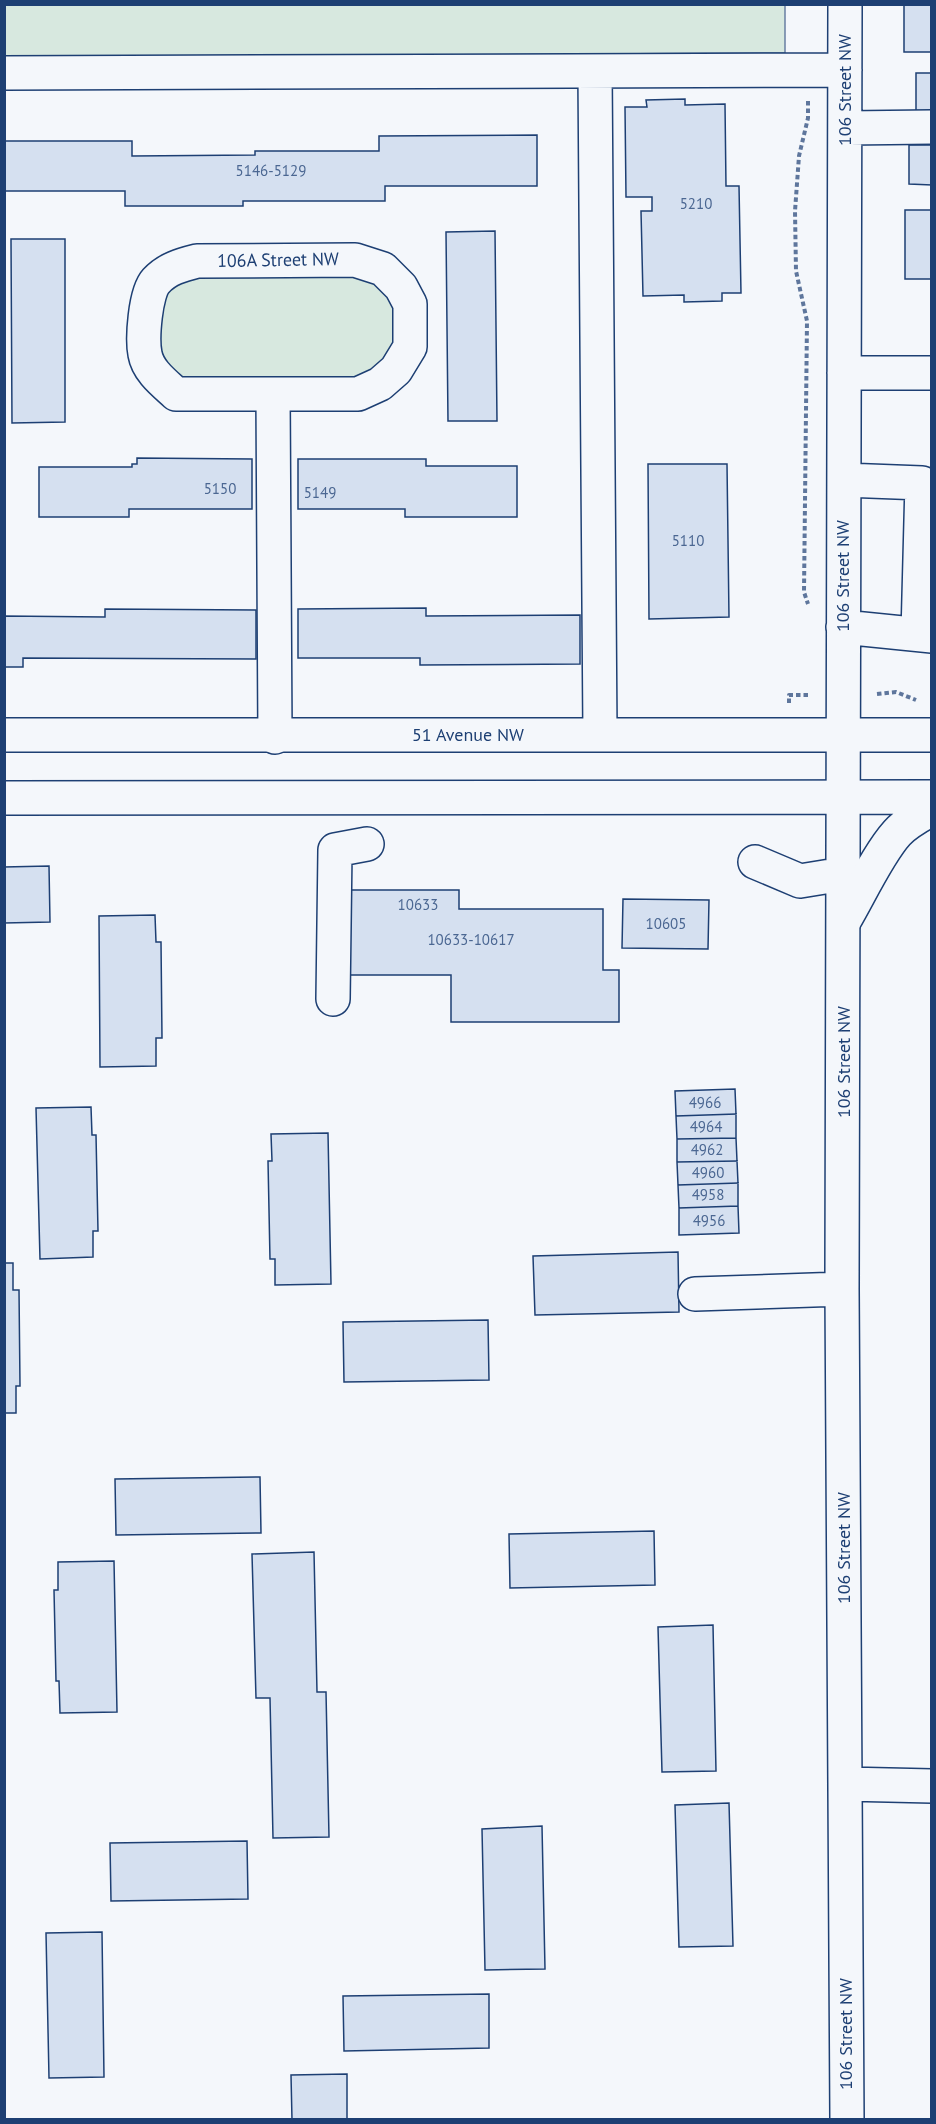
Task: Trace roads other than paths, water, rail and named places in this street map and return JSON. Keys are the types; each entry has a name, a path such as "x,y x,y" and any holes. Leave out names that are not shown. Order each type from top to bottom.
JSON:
{"street":[{"name":"106 Street NW","path":"845,4 842,1289 847,2120"},
{"path":"4,73 845,70"},
{"path":"595,71 600,734"},
{"path":"846,128 932,127"},
{"name":"106A Street NW","path":"355,260 383,269 401,286 410,304 410,347 396,370 380,384 358,394 273,394 176,394 157,378 145,355 145,308 154,283 174,267 197,261 355,260"},
{"path":"844,373 932,373"},
{"path":"273,394 275,736"},
{"path":"843,627 925,635 926,565 922,483 844,480"},
{"name":"51 Avenue NW","path":"4,735 932,735"},
{"path":"4,798 932,797"},
{"path":"844,921 887,846 897,833 932,809"},
{"path":"333,999 335,850 367,844"},
{"path":"755,862 800,881 843,874"},
{"path":"694,1294 842,1289"},
{"path":"845,1785 932,1786"}]}
